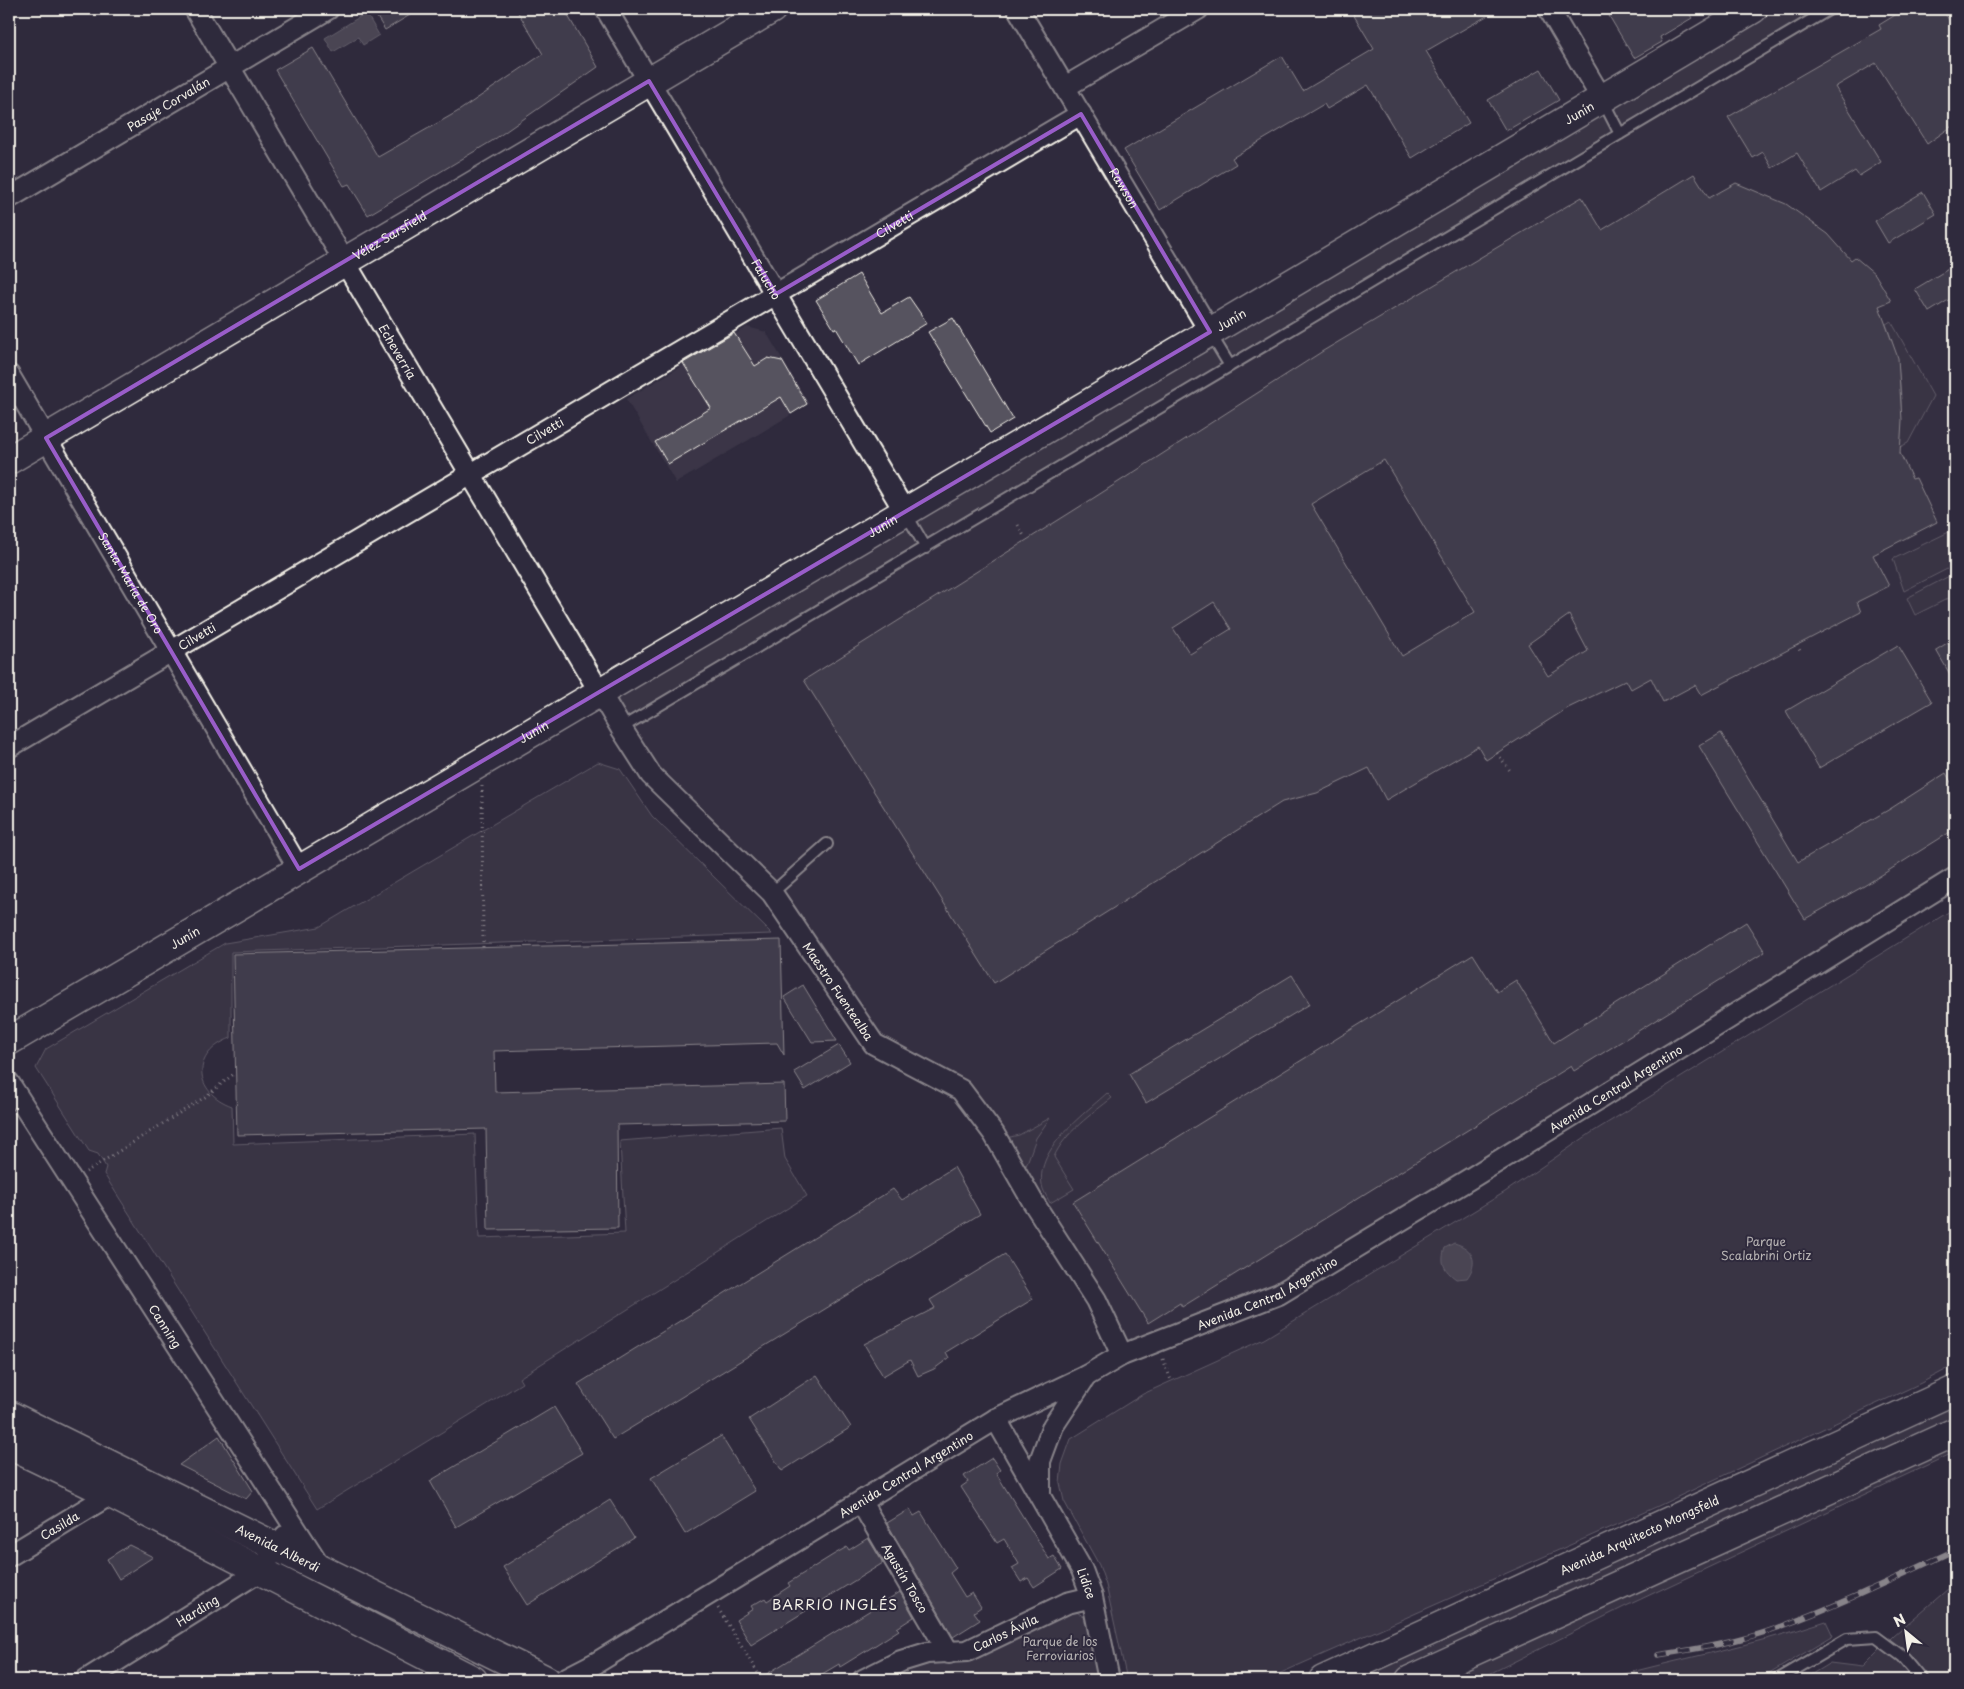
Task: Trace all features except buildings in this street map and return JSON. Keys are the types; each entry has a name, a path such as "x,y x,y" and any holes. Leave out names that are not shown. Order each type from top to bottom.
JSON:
{"main road":[{"name":"Vélez Sarsfield","path":"9,460 772,9"},
{"name":"Junín","path":"9,1041 1753,9"},
{"name":"Avenida Arquitecto Mongsfeld","path":"1323,1680 1955,1390"},
{"name":"Avenida Alberdi","path":"9,1416 546,1680"},
{"path":"1410,1680 1955,1432"},
{"path":"9,1445 111,1494 473,1680"}],"street":[{"name":"Echeverría","path":"194,9 600,692"},
{"name":"Pasaje Corvalán","path":"9,198 328,9"},
{"name":"Falucho","path":"606,9 905,512"},
{"name":"Rawson","path":"1018,9 1210,332"},
{"path":"1065,88 1198,9"},
{"path":"1549,9 1602,99"},
{"name":"Cilvetti","path":"9,746 1081,114"},
{"name":"Santa María de Oro","path":"9,375 299,869"},
{"name":"Maestro Fuentealba","path":"600,692 651,775 772,893 874,1044 961,1090 994,1134 1033,1202 1096,1300 1122,1355"},
{"name":"Avenida Central Argentino","path":"563,1680 596,1663 996,1419 1086,1376 1122,1355 1280,1294 1955,878"},
{"name":"Canning","path":"9,1083 322,1570"},
{"name":"Lidice","path":"1040,1494 1040,1462 1053,1426 1086,1376"},
{"name":"Lidice","path":"996,1419 1082,1570 1092,1597 1109,1680"},
{"name":"Casilda","path":"9,1556 111,1494"},
{"name":"Agustín Tosco","path":"861,1502 949,1654"},
{"name":"Harding","path":"86,1680 260,1571 278,1549 292,1524"},
{"name":"Carlos Ávila","path":"863,1680 901,1661 927,1653 949,1654 967,1651 1067,1603 1092,1597"}],"lane":[{"path":"621,728 1830,9"},
{"path":"1602,99 1620,134"},
{"name":"Rawson","path":"1210,332 1230,366"},
{"name":"Falucho","path":"905,512 926,548"},
{"path":"772,893 827,844"},
{"path":"1777,1680 1847,1639 1876,1637 1904,1657 1922,1680"}],"path":[{"path":"1018,525 1024,536"},
{"path":"1797,645 1800,650"},
{"path":"1497,753 1511,772"},
{"path":"482,761 483,948"},
{"path":"72,1181 205,1097 235,1073"},
{"path":"710,1594 762,1680"}],"highlighted area":[{"path":"649,81 776,294 1081,114 1210,332 299,869 46,438"}],"shaded area":[{"path":"1830,9 1955,9 1955,878 1279,1294 1122,1355 961,1090 874,1044 772,893 621,728"},
{"path":"366,13 379,35 363,45 358,37 333,52 325,38"},
{"path":"747,327 766,332 809,404 676,483 626,399"},
{"path":"1454,1243 1466,1248 1472,1256 1473,1266 1467,1278 1456,1279 1444,1266 1445,1248"}],"green space":[{"path":"1753,9 1830,9 621,728 600,692"},
{"path":"1891,321 1933,396 1908,443 1900,447 1900,385 1895,354 1886,324"},
{"path":"1953,530 1955,535 1955,565 1904,591 1893,559"},
{"path":"1955,573 1955,595 1915,615 1907,598"},
{"path":"598,762 620,769 652,816 772,934 231,952 231,1038 218,1045 209,1053 203,1062 202,1072 204,1082 210,1092 219,1100 232,1106 233,1144 475,1134 479,1238 625,1233 620,1141 781,1128 785,1159 807,1196 519,1378 522,1383 317,1509 104,1174 106,1167 98,1154 89,1151 36,1068 46,1049 225,943 319,927"},
{"name":"Parque Scalabrini Ortiz","path":"1955,908 1955,1365 1921,1383 1656,1507 1265,1680 1127,1680 1106,1585 1099,1565 1064,1501 1060,1483 1062,1464 1071,1439 1143,1394 1264,1339 1505,1192 1591,1133"},
{"path":"1107,1093 1112,1098 1072,1132 1054,1157 1074,1189 1050,1203 1043,1189 1042,1175 1045,1161 1062,1135"},
{"path":"1050,1118 1036,1138 1026,1166 1006,1138 1019,1135"},
{"path":"1955,1404 1955,1419 1383,1680 1350,1680 1915,1424"},
{"path":"1955,1440 1955,1452 1624,1607 1477,1680 1441,1680"},
{"path":"1955,1583 1955,1680 1802,1680 1830,1663 1862,1667 1893,1636"},
{"name":"Parque de los Ferroviarios","path":"1075,1611 1086,1618 1099,1680 880,1680 913,1663"},
{"path":"1826,1621 1833,1636 1759,1680 1602,1680 1771,1638"}],"railway":[{"path":"1658,1655 1703,1648 1763,1633 1845,1601 1955,1550"}],"district":[{"name":"BARRIO INGLÉS","path":"835,1604"}]}
